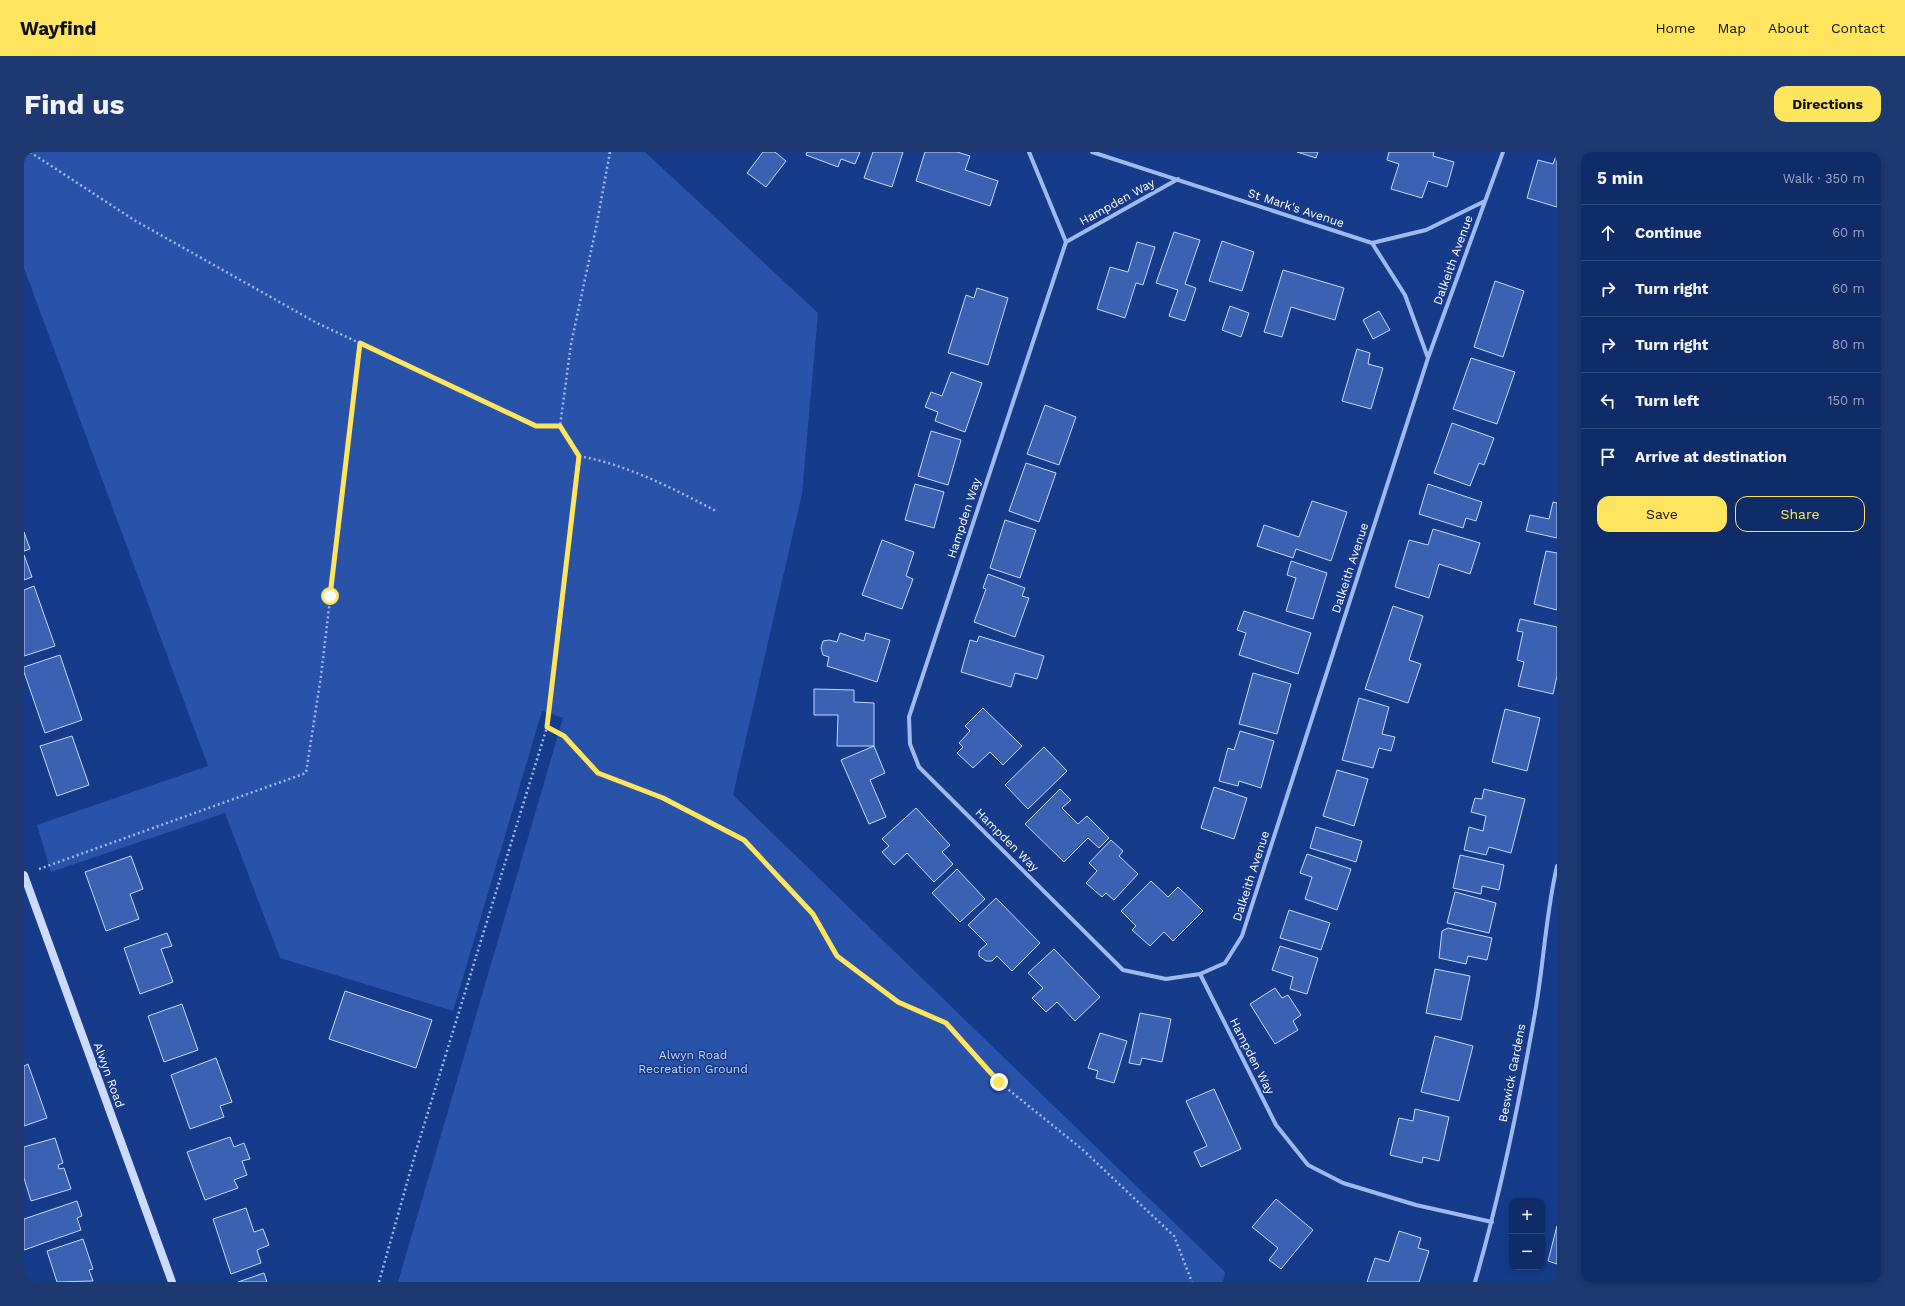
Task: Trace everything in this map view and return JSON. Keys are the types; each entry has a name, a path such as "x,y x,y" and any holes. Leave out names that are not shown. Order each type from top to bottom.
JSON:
{"street":[{"path":"1029,152 1066,242"},
{"name":"St Mark's Avenue","path":"1092,152 1372,243"},
{"name":"Dalkeith Avenue","path":"1200,974 1225,963 1242,936 1428,358 1504,152"},
{"name":"Hampden Way","path":"1178,179 1066,242 909,717 910,744 919,767 1123,970 1166,979 1200,974 1276,1125 1308,1165 1343,1184 1416,1205 1492,1222"},
{"path":"1428,358 1405,296 1372,243 1426,230 1485,201"},
{"name":"Beswick Gardens","path":"1475,1282 1492,1222 1536,1006 1550,894 1557,866"},
{"name":"Alwyn Road","path":"28,873 172,1282"}],"path":[{"path":"30,152 134,220 315,322 536,426 560,426"},
{"path":"379,1282 421,1136 547,727 579,456 560,426 571,344 596,228 610,152"},
{"path":"28,873 306,773 321,676 360,343"},
{"path":"579,456 606,461 667,486 716,511"},
{"path":"547,727 564,736 598,773 663,798 744,840 813,914 837,956 898,1002 946,1023 999,1082 1082,1149 1174,1236 1192,1282"}],"green space":[{"name":"Alwyn Road Recreation Ground","path":"24,152 645,152 818,313 802,494 733,795 1225,1272 1223,1282 398,1282 563,718 542,711 453,1011 280,958 225,813 51,872 37,825 208,766 24,268"}],"building":[{"path":"763,152 775,152 786,161 766,187 747,173"},
{"path":"807,152 860,152 855,164 841,159 838,167 806,155"},
{"path":"873,152 903,152 892,187 864,178"},
{"path":"925,152 957,152 970,156 965,170 998,181 990,206 916,181"},
{"path":"1297,152 1318,152 1316,158"},
{"path":"1389,152 1434,152 1433,156 1454,162 1447,187 1428,181 1422,198 1391,189 1399,164 1387,160"},
{"path":"1556,156 1557,207 1527,198 1538,160 1553,164"},
{"path":"1174,232 1200,240 1185,284 1196,288 1185,321 1169,316 1178,290 1156,283"},
{"path":"1222,241 1254,252 1242,291 1209,281"},
{"path":"1137,242 1155,247 1143,285 1136,283 1125,318 1097,309 1110,267 1128,272"},
{"path":"1283,270 1344,288 1335,320 1291,307 1282,337 1264,332"},
{"path":"1495,281 1524,291 1503,357 1474,347"},
{"path":"977,288 1008,298 988,365 948,353 966,295 974,298"},
{"path":"1230,306 1249,313 1241,337 1222,330"},
{"path":"1379,311 1390,330 1373,339 1363,320"},
{"path":"1357,349 1370,353 1368,364 1383,368 1371,409 1342,401"},
{"path":"1471,358 1515,372 1497,424 1453,409"},
{"path":"951,372 982,383 965,432 935,421 938,412 925,407 931,392 942,396"},
{"path":"1045,405 1076,417 1059,465 1027,454"},
{"path":"1452,423 1494,438 1484,465 1479,463 1470,486 1434,473"},
{"path":"931,431 961,440 948,485 918,476"},
{"path":"1026,463 1056,473 1039,522 1009,511"},
{"path":"915,484 944,492 934,528 905,520"},
{"path":"1428,484 1482,502 1476,521 1466,518 1463,528 1419,514"},
{"path":"1312,501 1347,512 1331,561 1296,549 1293,558 1257,546 1264,525 1299,537"},
{"path":"1553,502 1557,503 1557,538 1526,531 1530,515 1549,519"},
{"path":"1005,520 1036,530 1020,578 990,568"},
{"path":"1433,529 1480,543 1470,574 1439,564 1429,598 1395,587 1409,540 1428,545"},
{"path":"24,532 30,549 24,551"},
{"path":"882,540 914,552 906,576 913,579 902,609 862,595"},
{"path":"1546,551 1557,553 1557,610 1534,604"},
{"path":"24,555 32,577 24,580"},
{"path":"1291,561 1327,573 1313,619 1286,611 1296,578 1287,575"},
{"path":"988,574 1025,588 1022,596 1029,598 1015,637 974,622 986,589 983,588"},
{"path":"34,586 55,646 24,656 24,590"},
{"path":"1393,606 1423,616 1409,660 1421,664 1408,703 1365,689"},
{"path":"1244,611 1311,633 1298,674 1239,655 1246,633 1237,630"},
{"path":"1520,619 1557,627 1557,676 1553,694 1518,686 1524,662 1517,660 1523,632 1517,631"},
{"path":"840,633 864,641 866,633 890,640 877,682 827,666 829,657 823,655 821,648 823,641 829,640 837,642"},
{"path":"979,636 1044,656 1037,679 1015,673 1011,687 961,672 970,640 977,642"},
{"path":"60,655 82,720 45,733 24,672 24,667"},
{"path":"1253,673 1291,684 1277,734 1239,724"},
{"path":"814,689 854,690 854,702 874,703 874,746 837,746 838,715 814,715"},
{"path":"1359,698 1389,707 1382,734 1395,737 1391,751 1379,748 1373,768 1342,760"},
{"path":"983,708 1022,746 1003,765 990,752 973,768 957,753 963,747 959,743 970,731 965,726"},
{"path":"1505,709 1540,718 1527,771 1492,762"},
{"path":"1240,731 1274,741 1261,788 1239,781 1238,786 1219,781 1228,748 1234,750"},
{"path":"72,736 89,785 57,796 40,746"},
{"path":"874,746 885,773 870,780 886,817 869,824 841,760"},
{"path":"1044,747 1067,771 1028,809 1005,785"},
{"path":"1337,770 1368,779 1354,826 1323,816"},
{"path":"1214,787 1247,798 1234,839 1201,828"},
{"path":"1060,789 1071,800 1062,808 1078,824 1087,816 1109,838 1099,848 1088,838 1064,862 1025,824"},
{"path":"1484,789 1525,799 1511,853 1489,847 1486,855 1464,850 1469,827 1483,831 1486,816 1471,812 1475,798 1482,799"},
{"path":"916,808 950,845 942,852 953,864 934,882 907,853 894,865 882,852 889,846 882,839"},
{"path":"1316,827 1362,841 1356,862 1310,848"},
{"path":"1111,840 1123,851 1119,856 1138,874 1114,900 1106,893 1102,897 1086,883 1097,871 1089,863"},
{"path":"1307,854 1351,869 1337,910 1305,899 1312,877 1300,873"},
{"path":"1460,855 1504,865 1499,890 1482,886 1481,894 1453,888"},
{"path":"131,856 143,889 130,894 139,919 106,931 85,872"},
{"path":"957,869 985,899 960,922 932,893"},
{"path":"1151,881 1168,897 1178,887 1203,911 1173,941 1164,932 1150,946 1132,930 1136,926 1121,911"},
{"path":"1455,892 1496,903 1489,933 1447,923"},
{"path":"996,898 1040,943 1012,971 997,956 992,961 986,961 979,956 979,951 987,944 968,925"},
{"path":"1289,910 1330,923 1321,950 1280,938"},
{"path":"1448,928 1492,938 1487,960 1468,956 1466,964 1439,958 1442,931"},
{"path":"167,933 172,946 161,949 173,982 140,994 124,948"},
{"path":"1280,946 1318,958 1307,994 1290,989 1293,977 1272,970"},
{"path":"1054,949 1100,997 1075,1021 1057,1002 1046,1012 1032,998 1043,988 1028,973"},
{"path":"1435,969 1470,976 1461,1020 1426,1013"},
{"path":"1275,988 1282,998 1288,995 1301,1015 1293,1021 1298,1030 1275,1044 1250,1004"},
{"path":"345,991 432,1020 416,1068 329,1039"},
{"path":"182,1004 198,1050 164,1062 148,1016"},
{"path":"1140,1013 1171,1019 1162,1062 1142,1058 1140,1065 1129,1063"},
{"path":"1100,1033 1127,1041 1114,1083 1096,1078 1098,1071 1088,1068"},
{"path":"1435,1036 1473,1046 1459,1101 1421,1092"},
{"path":"216,1058 232,1102 220,1106 224,1117 190,1129 171,1075"},
{"path":"28,1064 47,1118 24,1126 24,1066"},
{"path":"1214,1089 1241,1149 1201,1167 1194,1152 1207,1146 1186,1101"},
{"path":"1415,1109 1449,1117 1439,1161 1423,1157 1422,1163 1390,1155 1399,1118 1413,1121"},
{"path":"230,1137 234,1147 244,1143 250,1159 242,1161 247,1175 234,1180 238,1188 205,1200 187,1152"},
{"path":"55,1138 63,1163 58,1165 59,1169 64,1168 71,1189 31,1201 24,1178 24,1147"},
{"path":"1276,1199 1313,1230 1281,1269 1269,1260 1278,1248 1252,1227"},
{"path":"77,1201 82,1216 77,1218 81,1230 24,1250 24,1219"},
{"path":"246,1208 254,1232 263,1229 269,1245 257,1250 261,1263 231,1274 213,1219"},
{"path":"1557,1226 1557,1264 1548,1261"},
{"path":"1399,1231 1421,1238 1418,1248 1429,1251 1419,1282 1367,1282 1375,1258 1389,1262"},
{"path":"83,1239 93,1269 89,1270 93,1281 57,1282 47,1251"},
{"path":"264,1273 267,1282 238,1282"}],"route":[{"path":"330,596 360,343 536,426 560,426 579,456 547,727 564,736 598,773 663,798 744,840 813,914 837,956 898,1002 946,1023 999,1082"}]}
